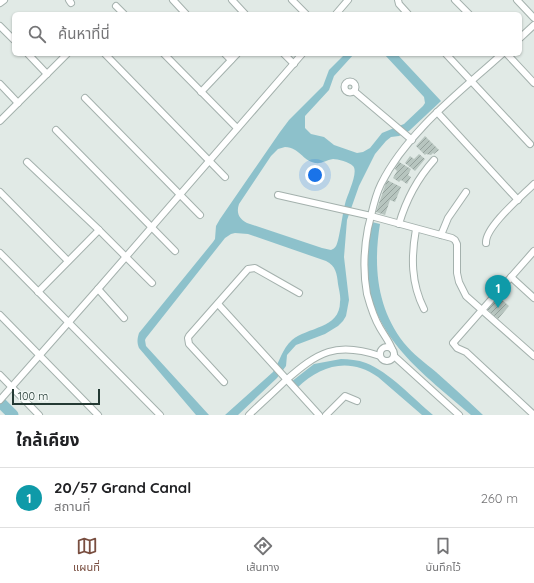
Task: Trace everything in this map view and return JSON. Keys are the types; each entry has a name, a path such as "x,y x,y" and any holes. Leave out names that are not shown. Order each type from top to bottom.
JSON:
{"street":[{"path":"0,4 4,0"},
{"path":"173,0 184,12"},
{"path":"232,0 244,12"},
{"path":"292,0 304,12"},
{"path":"338,12 348,0"},
{"path":"398,0 399,4 406,12"},
{"path":"455,0 467,12"},
{"path":"517,0 534,18"},
{"path":"116,6 122,12"},
{"path":"0,26 12,38"},
{"path":"522,36 534,26"},
{"path":"30,56 47,74"},
{"path":"0,121 65,56"},
{"path":"107,56 225,177"},
{"path":"166,56 237,128"},
{"path":"227,56 231,60"},
{"path":"201,92 235,56"},
{"path":"286,56 294,64"},
{"path":"2,397 300,56"},
{"path":"448,56 530,144"},
{"path":"459,415 394,356 394,351 390,342 379,326 367,294 364,254 375,198 381,184 393,164 437,112 500,56"},
{"path":"510,56 534,83"},
{"path":"0,84 18,103"},
{"path":"354,91 412,140"},
{"path":"85,98 200,215"},
{"path":"437,112 518,200"},
{"path":"56,130 175,251"},
{"path":"399,224 406,202 417,182 434,160"},
{"path":"27,162 99,230 152,283"},
{"path":"486,243 488,233 496,223 534,184"},
{"path":"0,192 68,261"},
{"path":"441,236 448,218 466,192"},
{"path":"278,194 340,210 371,216 455,240 458,244 456,265 459,282 466,296 534,356"},
{"path":"416,229 413,245 412,267 416,289 424,309"},
{"path":"38,292 99,230"},
{"path":"534,251 453,343 457,348 466,352 534,415"},
{"path":"0,253 160,415"},
{"path":"224,382 188,341 190,336 246,271 251,269 255,268 299,293"},
{"path":"511,277 534,298"},
{"path":"98,289 124,318"},
{"path":"218,304 319,415"},
{"path":"0,315 98,415"},
{"path":"380,356 382,349 392,349"},
{"path":"253,413 302,366 313,358 329,352 355,350 380,356 383,360 388,361 394,356"},
{"path":"0,375 39,415"},
{"path":"326,415 345,396 357,401"}],"water":[{"path":"343,56 352,56 334,76 329,90 305,116 305,128 311,134 324,137 334,145 357,153 363,152 370,148 382,133 404,124 425,103 424,97 386,56 399,56 441,101 409,131 399,136 391,137 386,141 375,154 359,186 347,220 344,257 349,300 346,316 343,321 325,334 296,345 287,355 286,366 277,378 238,415 225,415 273,372 283,351 292,340 322,326 335,318 339,311 340,296 336,274 332,265 326,261 248,234 231,234 225,238 146,338 146,346 209,415 196,415 139,348 139,333 213,242 215,239 216,226 220,219 280,132 289,120 323,86 329,70","holes":["285,147 294,150 315,163 335,159 349,163 353,166 355,173 345,204 340,233 335,247 331,250 247,223 242,220 239,215 239,204 271,156 278,149"]},
{"path":"372,222 380,224 377,256 379,286 388,316 395,330 411,351 483,415 471,415 419,369 403,353 389,335 378,316 370,294 367,271"},
{"path":"341,359 360,361 383,372 433,415 422,415 378,377 356,367 336,366 326,369 306,380 297,388 291,382 314,364"}],"building":[{"path":"425,136 439,150 434,154 425,155 416,146"},
{"path":"419,154 425,159 415,171 405,163 410,156 414,159"},
{"path":"399,162 411,169 408,175 411,177 407,184 401,180 399,182 393,178 397,171 395,169"},
{"path":"387,180 401,187 395,202 390,200 385,215 376,212"},
{"path":"499,297 509,306 498,319 487,309"}],"waterway":[{"path":"0,402 13,415"}],"place":[{"name":"20/57 Grand Canal","path":"498,308"}]}
